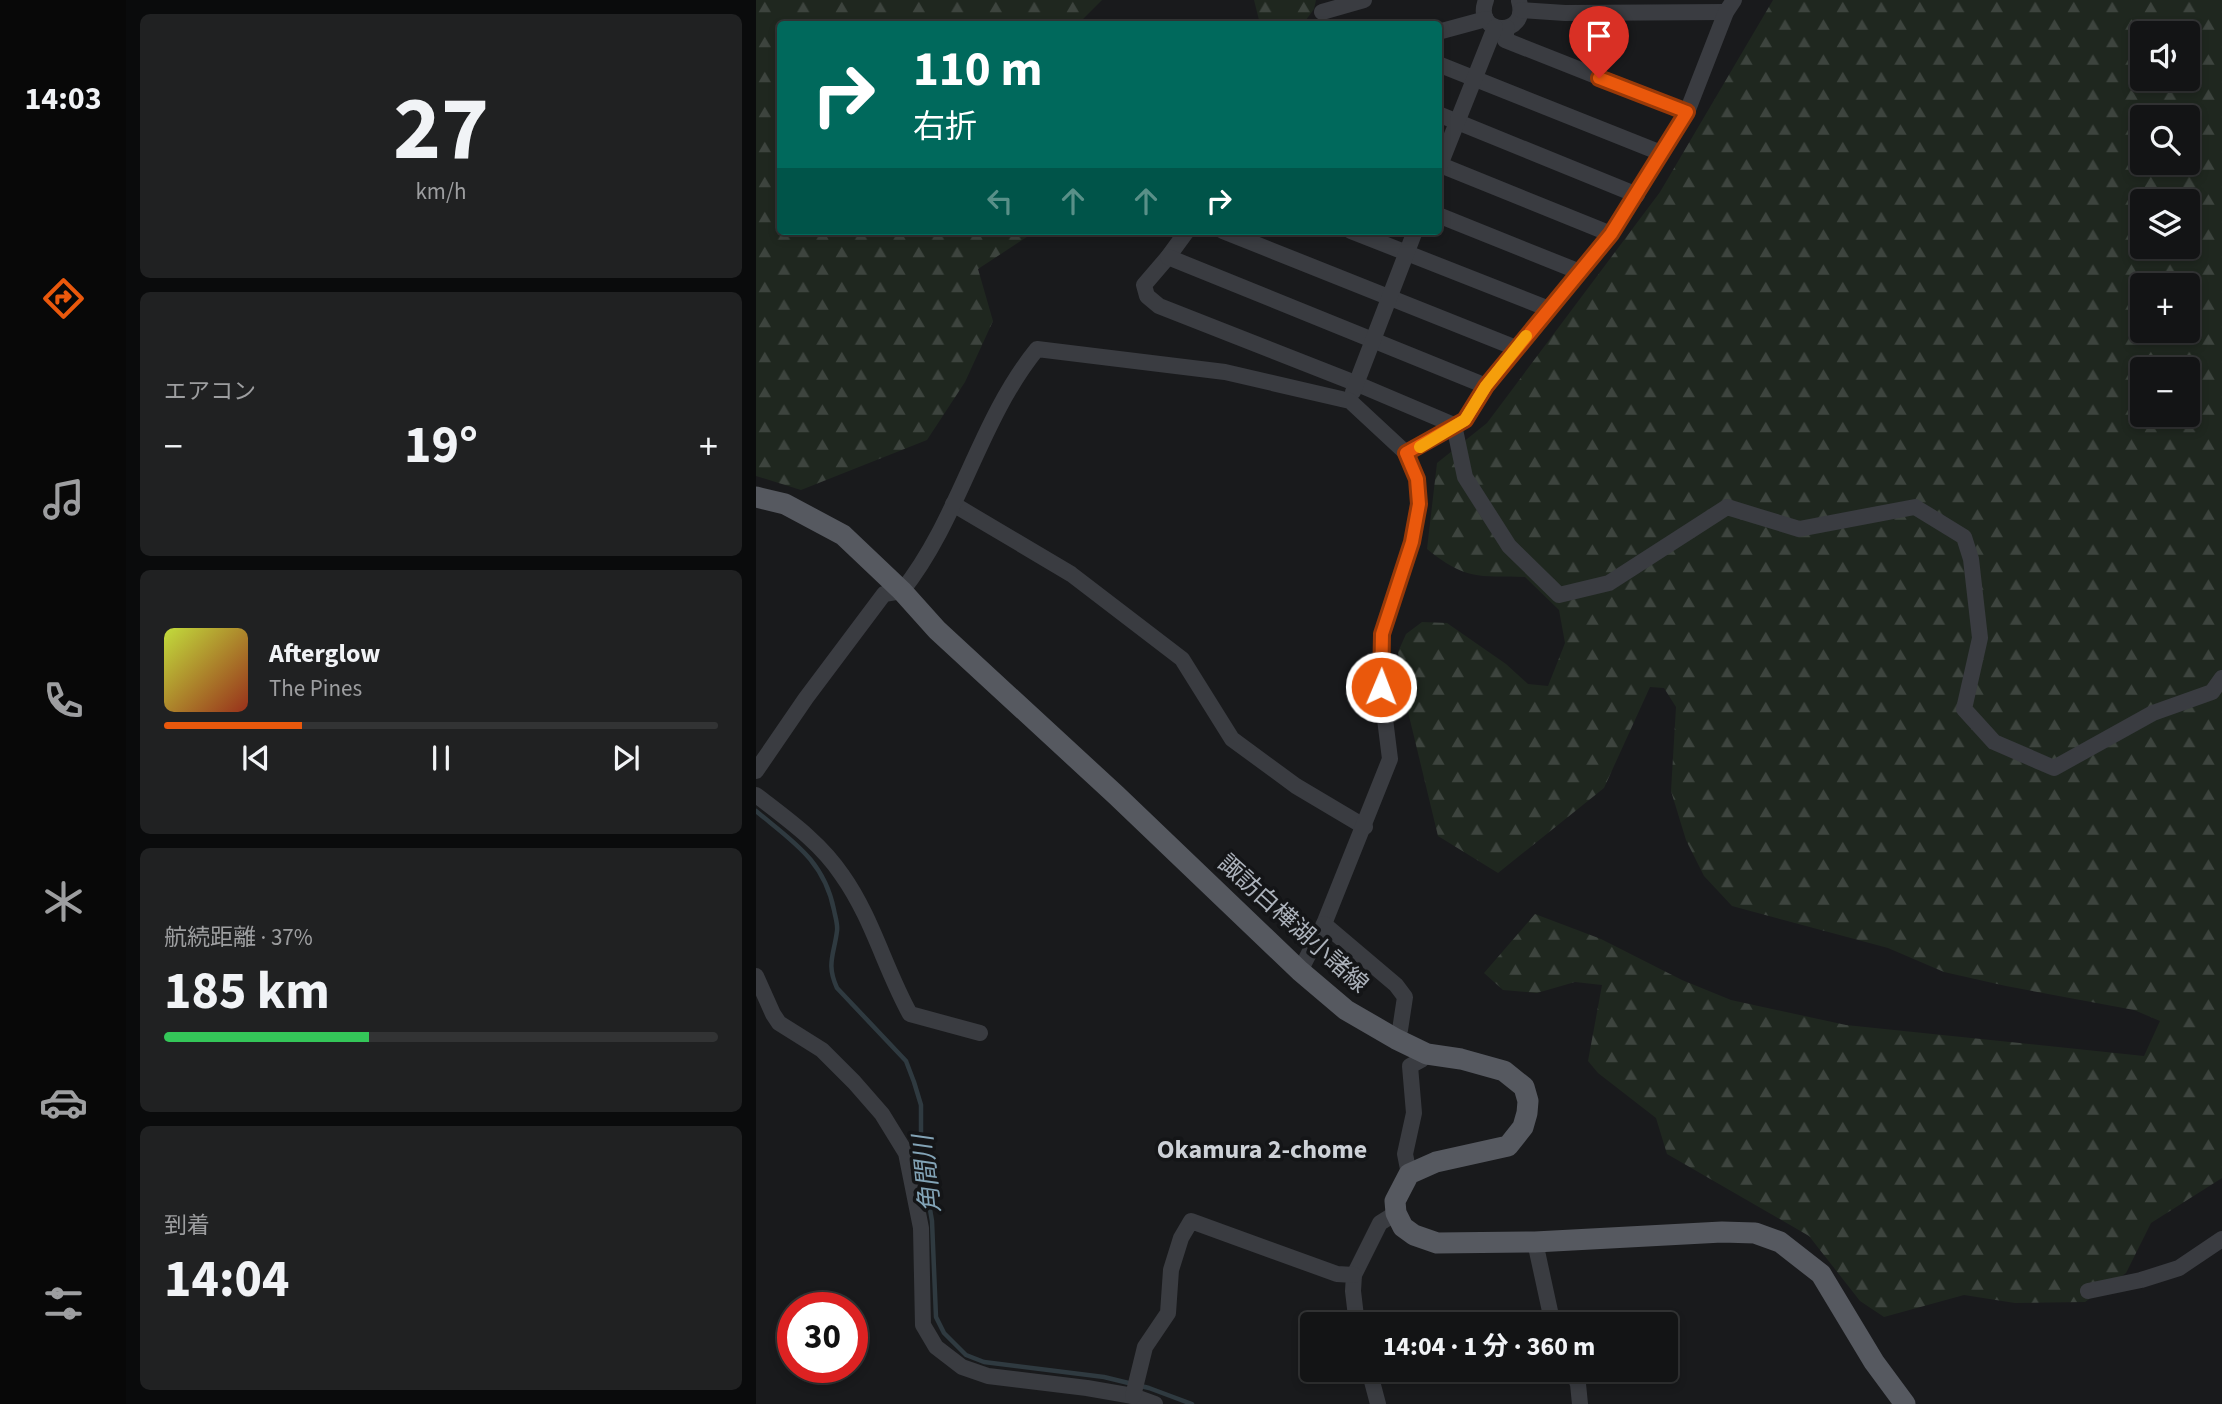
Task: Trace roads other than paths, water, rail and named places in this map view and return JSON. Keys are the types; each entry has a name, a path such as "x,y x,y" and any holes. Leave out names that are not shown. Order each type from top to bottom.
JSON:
{"main road":[{"name":"諏訪白樺湖小諸線","path":"756,497 785,504 842,536 902,591 937,630 1116,795 1300,971 1346,1010 1387,1035 1427,1054 1504,1071 1524,1087 1528,1101 1527,1113 1523,1127 1508,1146 1436,1161 1409,1174"},
{"path":"1409,1174 1395,1201 1396,1213 1404,1227 1413,1235 1437,1243 1535,1242 1723,1232 1755,1233 1780,1242 1821,1274 1874,1362 1905,1404"}],"street":[{"path":"1321,12 1364,0"},
{"path":"1486,0 1483,7 1505,40 1687,112"},
{"path":"1406,453 1465,420 1486,386 1611,234 1687,112 1730,6 1520,5 1517,22 1442,32"},
{"path":"1442,159 1496,25"},
{"path":"1442,66 1661,153"},
{"path":"1442,115 1637,195"},
{"path":"1442,167 1611,234"},
{"path":"1442,217 1580,272"},
{"path":"1184,235 1144,285 1147,296 1159,306 1454,425"},
{"path":"1233,235 1516,348"},
{"path":"1361,235 1549,309"},
{"path":"1350,401 1413,235"},
{"path":"1168,257 1486,386"},
{"path":"756,771 806,698 884,594 902,591 921,567 990,424 1010,388 1037,349 1226,372 1350,401 1406,453 1417,479 1419,504 1412,542 1382,634 1381,687 1391,759 1324,924 1300,971"},
{"path":"1454,425 1465,477 1509,546 1559,595 1609,583 1727,507 1799,528 1915,507 1964,537 1971,559 1980,638 1964,709 1994,742 2054,768 2153,713 2212,692 2222,678"},
{"path":"953,504 1071,574 1182,659 1232,740 1296,786 1365,827"},
{"path":"756,795 818,844 843,875 910,1014 980,1033"},
{"path":"1324,924 1368,959 1405,997 1400,1030"},
{"path":"756,976 779,1023 822,1050 854,1082 882,1114 906,1153 921,1228 923,1325 936,1347 962,1367 988,1376 1087,1388 1135,1387 1155,1404"},
{"path":"1409,1174 1405,1154 1414,1113 1410,1066 1427,1054"},
{"path":"1355,1312 1354,1275 1380,1223 1396,1213"},
{"path":"1135,1387 1145,1347 1168,1313 1171,1270 1181,1238 1191,1221 1337,1274 1354,1275"},
{"path":"2088,1291 2141,1280 2179,1268 2222,1238"},
{"path":"1535,1242 1550,1312"},
{"path":"1372,1382 1378,1404"},
{"path":"1577,1382 1580,1404"}],"waterway":[{"name":"角間川","path":"756,811 794,842 823,878 837,923 831,966 837,988 906,1061 914,1082 921,1105 921,1158 932,1221 936,1317 944,1333 966,1355 984,1362 1104,1377 1149,1388 1192,1404"}],"district":[{"name":"Okamura 2-chome","path":"1262,1149"}]}
